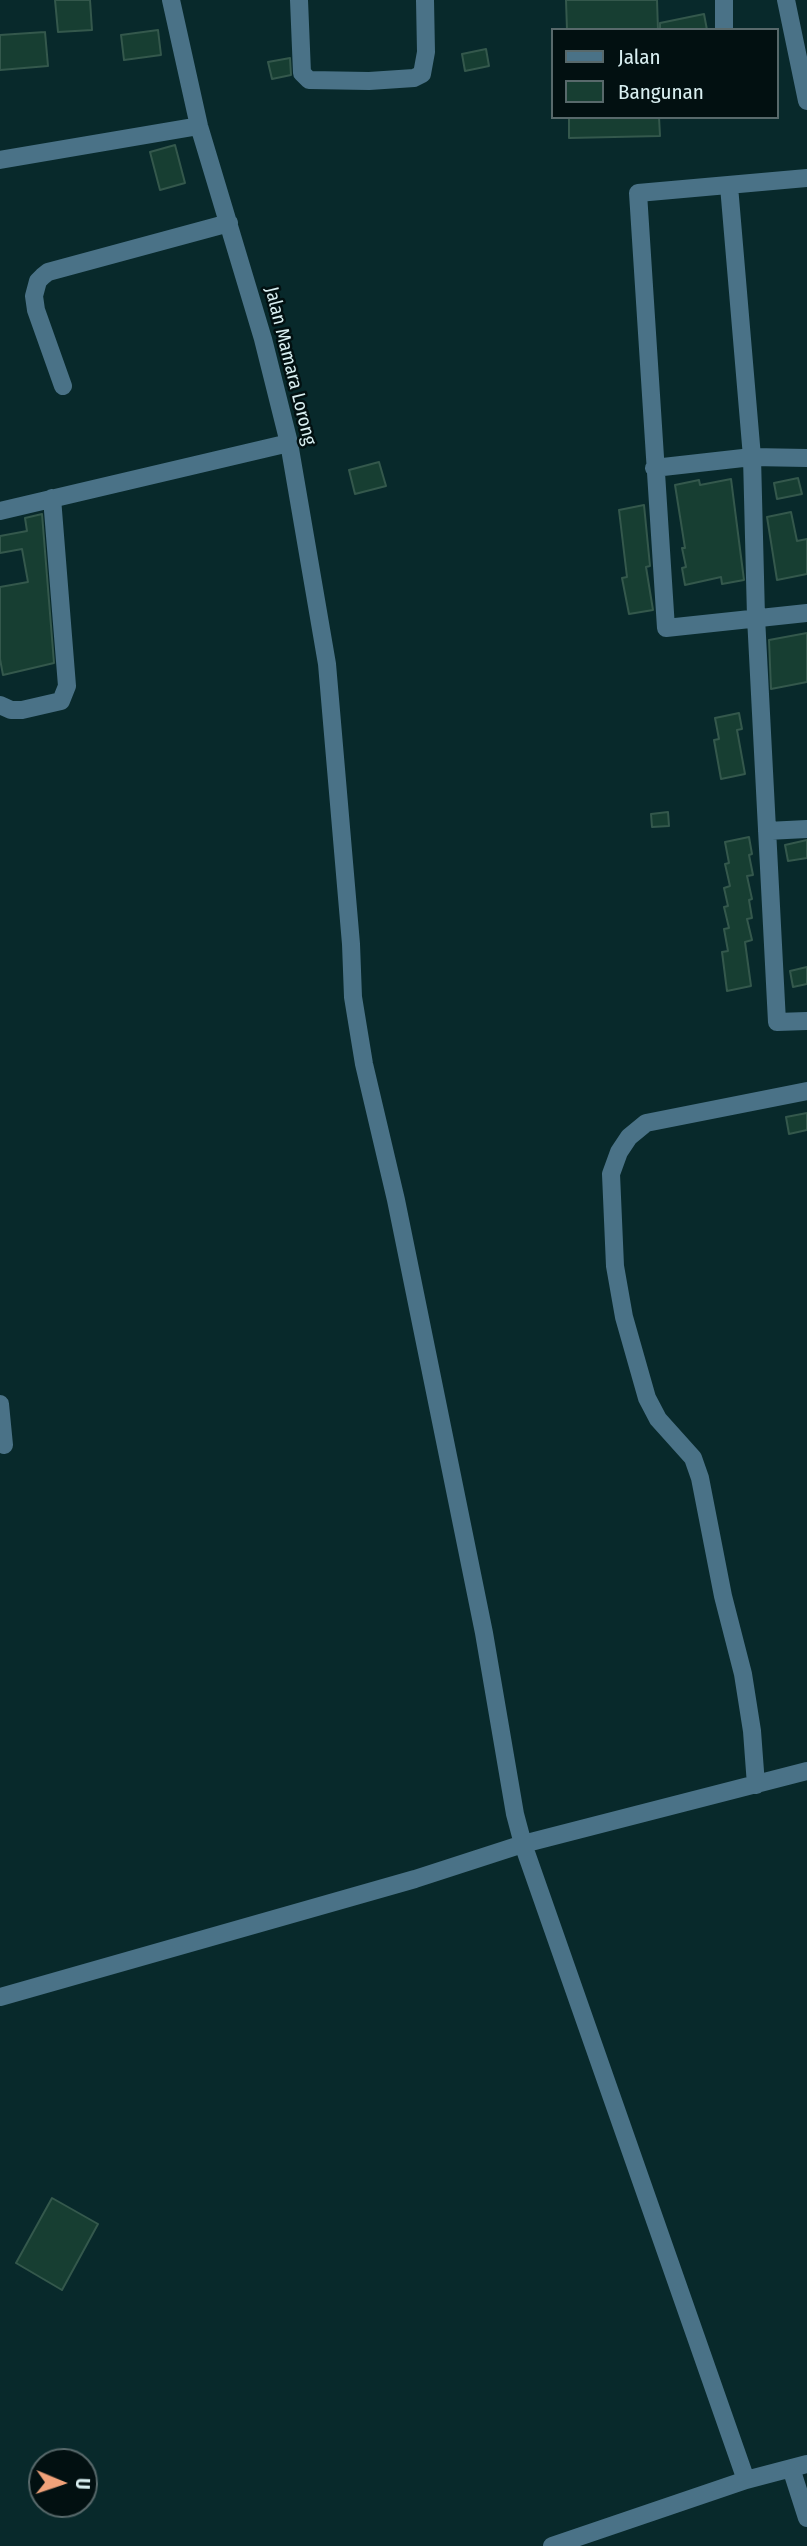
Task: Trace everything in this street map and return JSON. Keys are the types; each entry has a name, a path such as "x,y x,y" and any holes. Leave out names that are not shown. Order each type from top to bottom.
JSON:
{"street":[{"name":"Jalan Mamara Lorong","path":"171,0 199,126 263,339 289,443 327,664 353,997 364,1064 396,1200 484,1633 523,1844 746,2480"},
{"path":"299,0 302,73 310,80 369,80 414,78 422,74 426,52 425,0"},
{"path":"724,0 724,28"},
{"path":"786,0 807,101"},
{"path":"0,160 199,126"},
{"path":"807,178 638,193 666,628 807,613"},
{"path":"729,186 752,457 756,617 777,1022 807,1021"},
{"path":"63,386 36,310 34,296 38,281 43,276 48,272 229,223"},
{"path":"0,510 289,443"},
{"path":"654,468 752,457 807,458"},
{"path":"0,705 11,710 22,710 61,701 67,686 52,498"},
{"path":"767,831 807,829"},
{"path":"756,1785 752,1731 743,1674 723,1596 700,1478 693,1458 658,1419 647,1398 624,1317 615,1266 611,1174 629,1137 646,1122 807,1091"},
{"path":"0,1404 4,1445"},
{"path":"0,1997 415,1879 523,1844 807,1771"},
{"path":"552,2546 746,2480 799,2466 807,2518"}],"building":[{"path":"55,0 90,0 92,30 58,32"},
{"path":"566,0 657,0 658,28 567,28"},
{"path":"704,14 707,28 660,28 660,23"},
{"path":"158,30 161,55 124,60 121,35"},
{"path":"45,32 48,66 0,70 0,35"},
{"path":"486,49 489,66 465,71 462,54"},
{"path":"290,58 291,75 272,79 268,62"},
{"path":"569,119 659,119 660,136 569,138"},
{"path":"175,145 185,183 160,190 150,152"},
{"path":"379,462 386,486 355,494 349,470"},
{"path":"798,478 802,494 777,499 774,483"},
{"path":"731,479 744,580 722,584 721,577 685,585 682,568 686,567 682,548 685,548 675,485 699,480 700,485"},
{"path":"644,505 650,566 646,567 653,610 629,614 622,578 627,577 619,510"},
{"path":"791,512 797,541 807,539 807,574 777,580 767,517"},
{"path":"42,514 54,663 3,675 0,659 0,587 28,582 22,549 0,553 0,536 27,531 25,518"},
{"path":"807,633 807,682 771,689 769,640"},
{"path":"739,713 742,729 737,730 745,774 721,779 714,740 719,739 715,718"},
{"path":"668,812 669,826 652,827 651,814"},
{"path":"749,837 753,875 747,876 752,899 749,900 752,918 747,919 752,940 745,942 751,986 727,991 722,952 728,951 724,929 729,928 724,907 728,906 724,888 730,886 725,864 729,863 725,842"},
{"path":"807,840 807,858 788,861 785,845"},
{"path":"807,967 807,984 793,987 790,971"},
{"path":"807,1113 807,1130 789,1134 786,1117"},
{"path":"52,2198 98,2224 62,2290 16,2263"}]}
